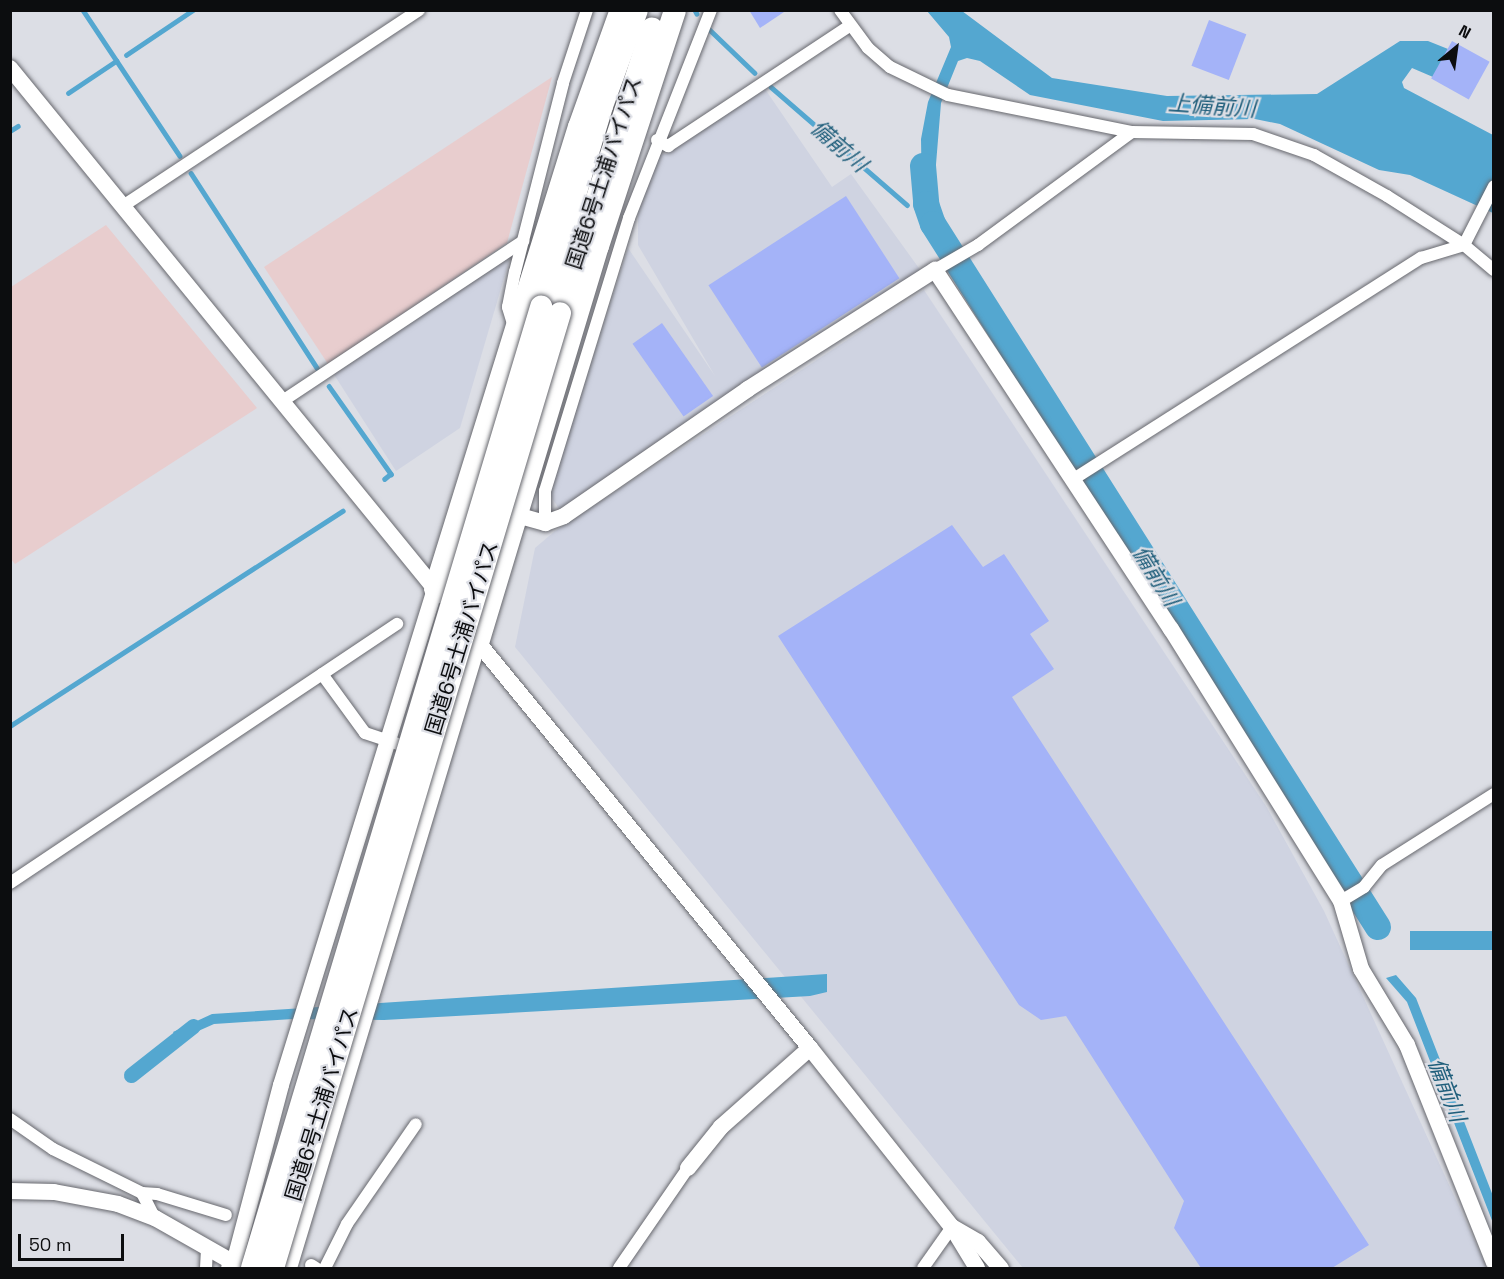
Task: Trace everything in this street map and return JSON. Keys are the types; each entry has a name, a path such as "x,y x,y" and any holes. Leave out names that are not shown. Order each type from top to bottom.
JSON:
{"highway":[{"path":"435,589 461,514 579,127 621,10"},
{"name":"国道6号土浦バイパス","path":"273,1269 551,310 602,106 637,10"},
{"name":"国道6号土浦バイパス","path":"240,1267 551,310 660,10"},
{"path":"478,643 675,10"}],"street":[{"path":"123,206 418,10"},
{"path":"516,330 510,320 508,307 563,83 587,10"},
{"path":"545,523 545,491 629,218 657,141 711,10"},
{"path":"840,10 849,26 883,61 918,82 948,95 1132,132 1253,134 1314,155 1464,245 1494,270"},
{"path":"657,141 668,146 849,26"},
{"path":"10,68 810,1048 952,1227 977,1269"},
{"path":"461,514 474,506 491,506 545,523 621,480 748,389 962,253 1132,132"},
{"path":"1079,477 1420,258 1464,245 1494,186"},
{"path":"281,402 523,241"},
{"path":"940,266 1079,477 1346,898 1361,969 1407,1045 1494,1262"},
{"path":"10,1191 88,1197 155,1218 240,1267 295,1041 435,589"},
{"path":"10,883 397,624"},
{"path":"289,1269 478,643"},
{"path":"322,674 360,729 444,759"},
{"path":"1346,898 1364,887 1382,865 1494,794"},
{"path":"619,1269 688,1168 721,1127 810,1048"},
{"path":"10,1119 53,1149 142,1193 157,1194 226,1215"},
{"path":"325,1269 346,1224 416,1124"},
{"path":"142,1193 155,1218"},
{"path":"923,1269 952,1227"},
{"path":"952,1227 978,1242 1001,1269"},
{"path":"206,1269 207,1247"}],"shaded area":[{"path":"552,77 507,243 328,364 264,267"},
{"path":"765,89 832,187 851,174 921,271 561,512 549,493 628,248 715,376 638,245 638,209 657,154 667,154"},
{"path":"106,225 257,408 15,564 10,558 11,287"},
{"path":"505,258 509,261 460,428 396,471 333,373"},
{"path":"924,290 1266,806 1324,911 1487,1268 1023,1268 515,647 535,548 555,531"}],"water":[{"name":"上備前川","path":"927,11 962,11 1052,78 1167,96 1317,94 1400,41 1428,41 1448,49 1433,77 1412,68 1402,82 1404,88 1493,135 1493,213 1410,175 1379,170 1280,124 1255,119 1163,121 1030,95 980,61 967,58 958,61 941,103 933,201 922,202 921,139 928,102 951,47 949,37"},
{"path":"1410,931 1493,931 1493,950 1410,950"},
{"path":"827,974 827,992 810,996 384,1020 293,1019 214,1024 178,1040 173,1032 212,1014"},
{"path":"1396,975 1416,998 1493,1196 1493,1223 1407,1002 1386,978"}],"building":[{"path":"749,10 787,10 760,28"},
{"path":"1209,20 1246,34 1229,80 1191,66"},
{"path":"1452,41 1490,62 1469,99 1431,79"},
{"path":"846,196 899,278 762,368 708,285"},
{"path":"662,323 713,396 684,417 633,344"},
{"path":"952,525 983,567 1004,554 1049,621 1030,634 1054,669 1012,697 1369,1245 1332,1268 1201,1268 1174,1228 1184,1201 1066,1016 1041,1020 1019,1005 778,636"}],"waterway":[{"path":"83,10 180,156"},
{"path":"126,55 193,10"},
{"name":"備前川","path":"695,10 697,14"},
{"name":"備前川","path":"707,27 755,73"},
{"path":"68,93 116,61"},
{"name":"備前川","path":"771,87 907,205"},
{"path":"10,131 18,126"},
{"name":"備前川","path":"923,166 926,204 933,224 1378,927"},
{"path":"191,173 317,368"},
{"path":"329,386 391,474 385,479"},
{"path":"10,726 342,511"},
{"path":"131,1075 193,1026"}]}
